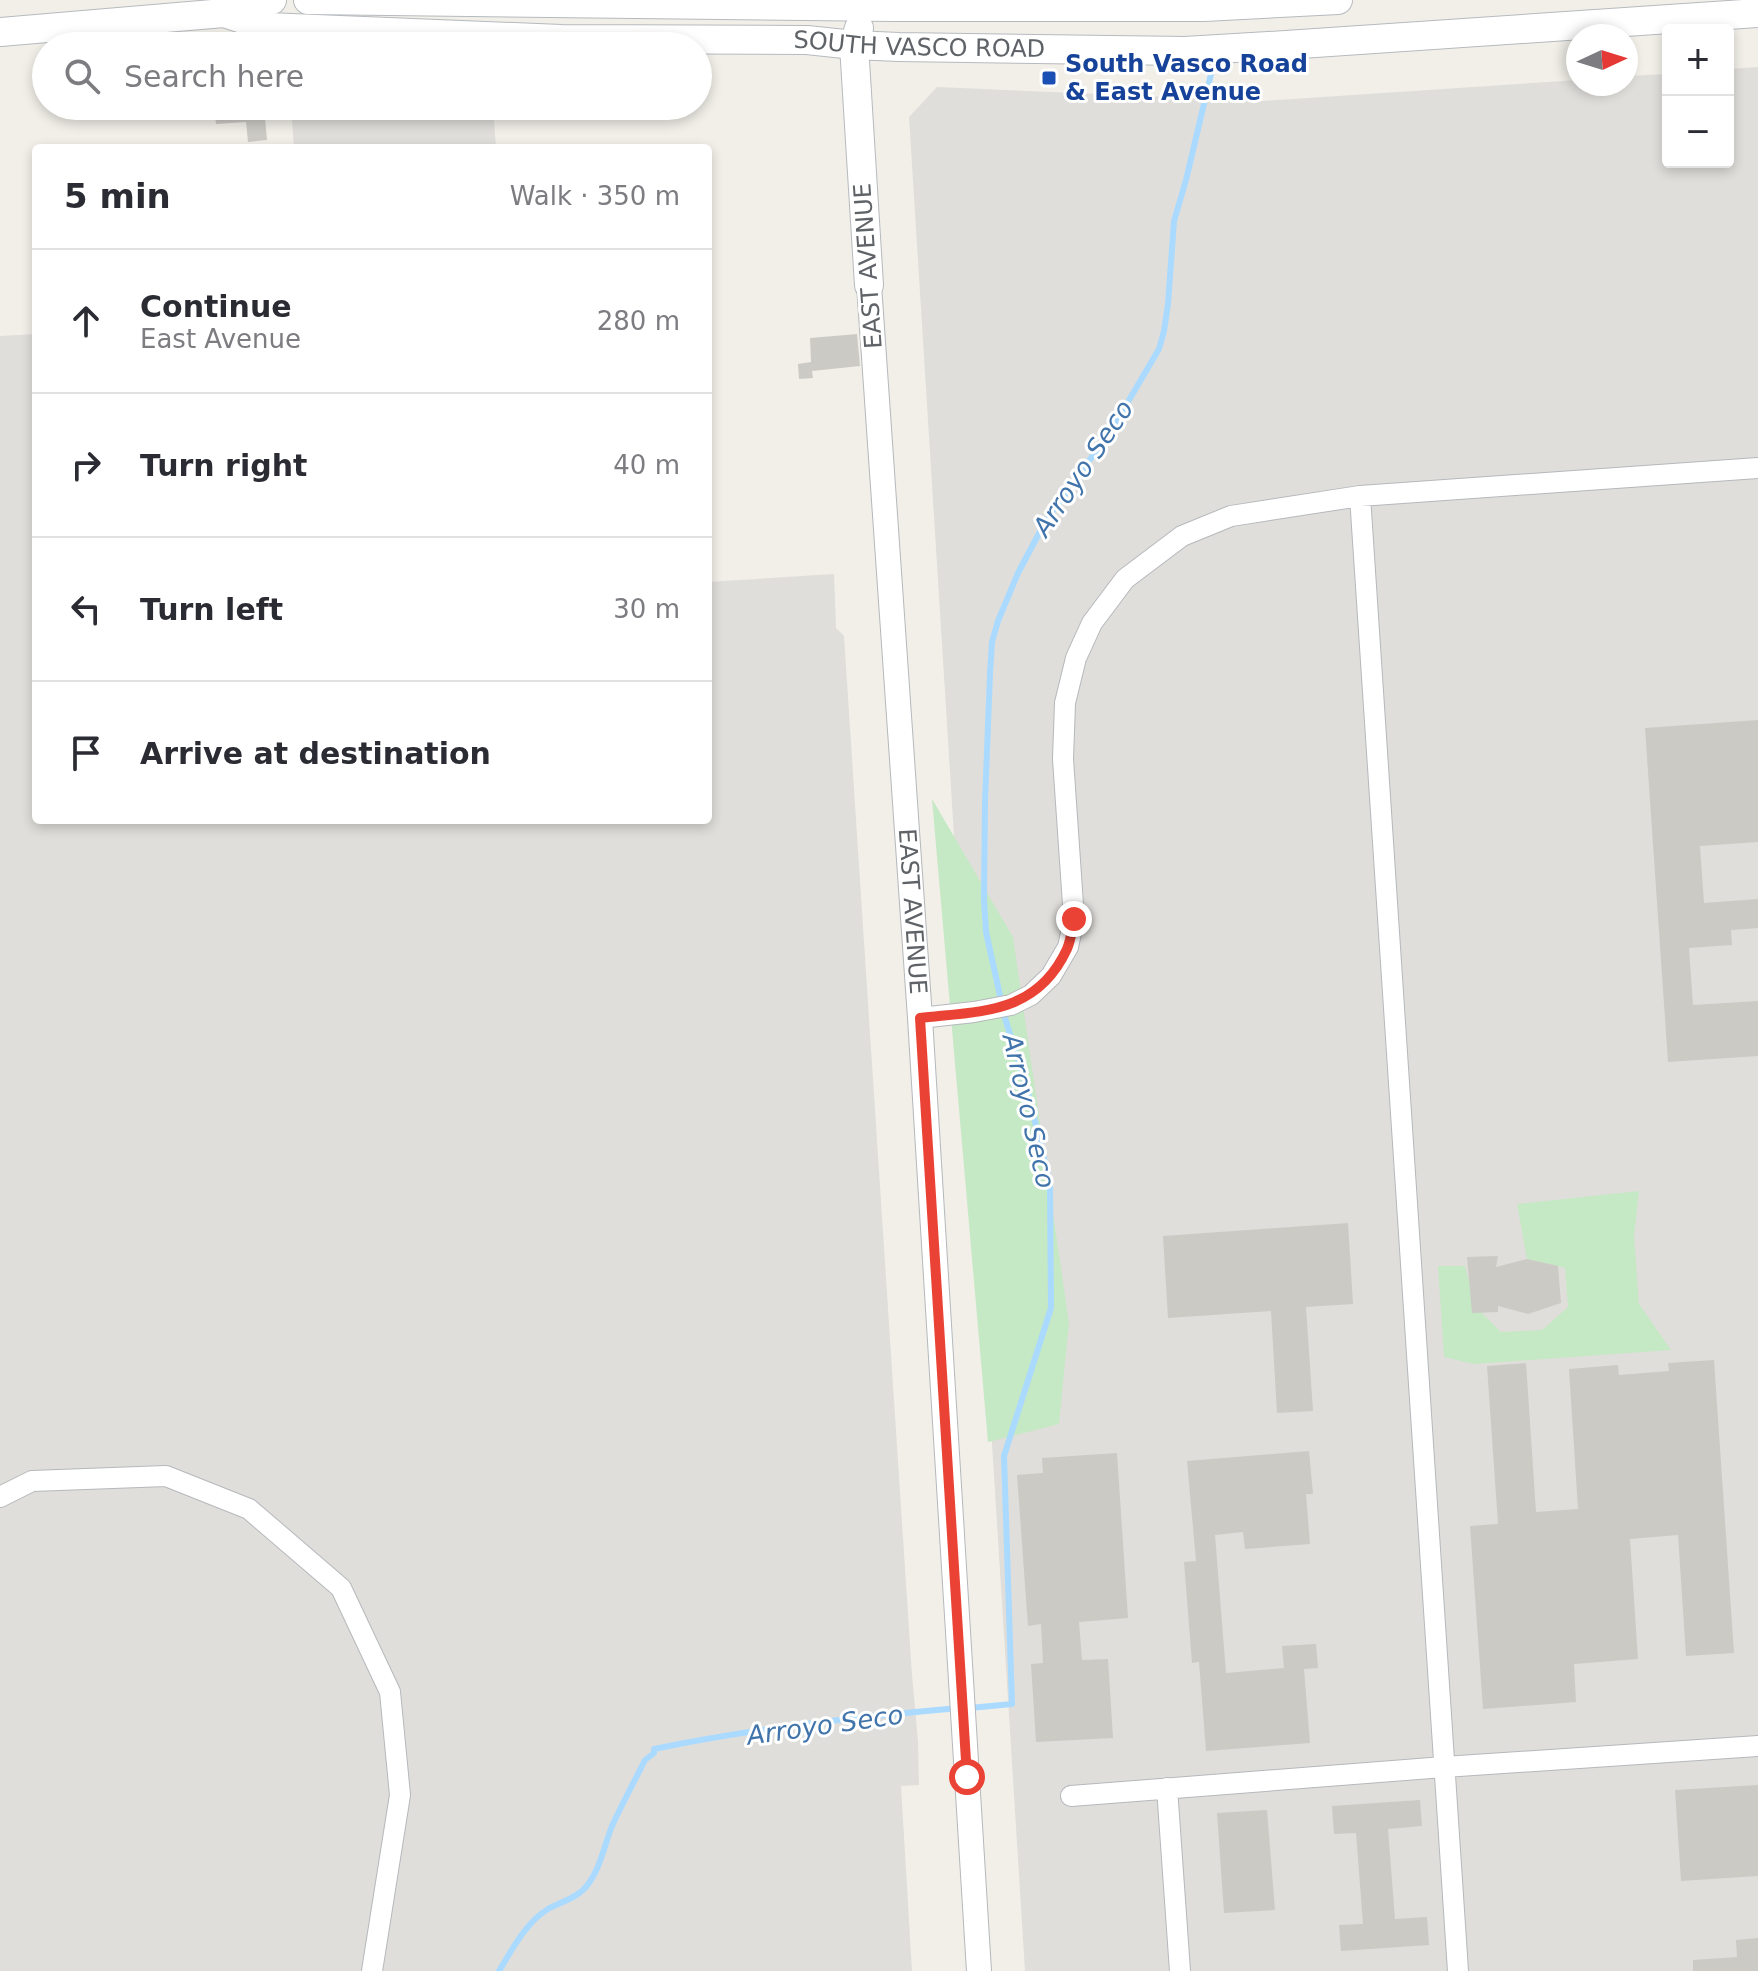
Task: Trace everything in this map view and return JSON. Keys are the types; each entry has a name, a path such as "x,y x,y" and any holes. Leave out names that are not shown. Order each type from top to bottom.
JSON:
{"main road":[{"name":"SOUTH VASCO ROAD","path":"0,32 272,0"},
{"name":"SOUTH VASCO ROAD","path":"308,0 1204,7 1338,0"},
{"name":"EAST AVENUE","path":"832,3 854,45"},
{"name":"EAST AVENUE","path":"866,3 854,45 869,285"},
{"name":"SOUTH VASCO ROAD","path":"224,6 267,27 390,32"},
{"name":"SOUTH VASCO ROAD","path":"712,40 807,40 854,45 1034,50 1185,51 1758,13"}],"street":[{"name":"EAST AVENUE","path":"869,285 920,1018 979,1971"},
{"path":"920,1018 1011,1005 1031,995 1051,976 1068,947 1074,919 1063,759 1065,703 1076,658 1092,623 1125,579 1182,536 1231,516 1360,496 1758,468"},
{"path":"1360,496 1458,1971"},
{"path":"0,1497 32,1481 166,1476 249,1509 341,1588 390,1692 400,1795 372,1971"},
{"path":"1071,1796 1758,1746"},
{"path":"1167,1788 1180,1971"}],"shaded area":[{"path":"1758,67 1758,1971 1025,1971 909,117 937,87 1262,101 1566,81 1566,96 1638,96 1638,75 1662,74 1662,168 1734,168 1734,69"},
{"path":"292,120 494,120 496,144 294,144"},
{"path":"32,334 32,824 712,824 712,582 834,574 836,628 844,636 918,1741 919,1785 901,1786 912,1971 0,1971 0,336"}],"green space":[{"path":"932,799 1013,937 1069,1323 1059,1424 988,1442"},
{"path":"1639,1191 1634,1237 1639,1304 1671,1350 1474,1364 1444,1357 1438,1266 1465,1266 1476,1307 1501,1332 1542,1330 1568,1307 1565,1268 1527,1259 1517,1204"}],"building":[{"path":"216,120 265,120 267,140 248,142 246,122 216,124"},
{"path":"857,334 860,366 812,371 813,378 799,379 798,364 811,362 810,338"},
{"path":"1758,720 1758,842 1700,846 1704,903 1758,899 1758,928 1731,930 1732,945 1689,948 1693,1005 1758,1001 1758,1056 1668,1062 1645,728"},
{"path":"1348,1223 1353,1304 1306,1307 1313,1411 1277,1413 1271,1311 1168,1318 1163,1236"},
{"path":"1498,1256 1496,1267 1527,1259 1558,1266 1561,1303 1528,1314 1498,1306 1498,1312 1472,1313 1467,1257"},
{"path":"1714,1360 1734,1653 1686,1656 1678,1535 1630,1539 1638,1659 1574,1664 1576,1702 1483,1709 1470,1526 1498,1524 1487,1366 1526,1363 1536,1512 1578,1509 1569,1369 1618,1365 1619,1375 1669,1371 1668,1363"},
{"path":"1309,1451 1313,1494 1306,1494 1310,1544 1245,1549 1243,1532 1215,1535 1226,1673 1284,1668 1282,1646 1316,1644 1318,1668 1304,1669 1310,1743 1206,1751 1199,1662 1192,1663 1184,1562 1196,1561 1187,1461"},
{"path":"1117,1453 1128,1618 1079,1622 1082,1660 1108,1659 1113,1738 1036,1742 1031,1664 1043,1663 1041,1624 1028,1626 1017,1475 1043,1473 1042,1458"},
{"path":"1758,1785 1758,1876 1681,1881 1675,1790"},
{"path":"1420,1800 1422,1826 1388,1829 1395,1919 1427,1917 1429,1945 1341,1951 1339,1925 1363,1924 1356,1833 1334,1834 1332,1806"},
{"path":"1267,1810 1275,1910 1224,1913 1217,1813"},
{"path":"1758,1938 1758,1971 1693,1971 1693,1960 1737,1957 1736,1940"}],"waterway":[{"name":"Arroyo Seco","path":"970,1708 1012,1704 1004,1456 1051,1308 1050,1183 1027,1089 1005,1018 986,932 985,802 992,642 1018,573 1045,522 1112,429 1159,349 1168,304 1174,221 1212,70"},
{"name":"Arroyo Seco","path":"499,1971 533,1921 548,1909 577,1895 590,1881 616,1818 645,1760 654,1753 654,1749 806,1724 959,1708"}],"place":[{"name":"South Vasco Road & East Avenue","path":"1049,78"}],"route":[{"path":"967,1777 920,1018 1011,1005 1031,995 1051,976 1068,947 1074,919"}]}
